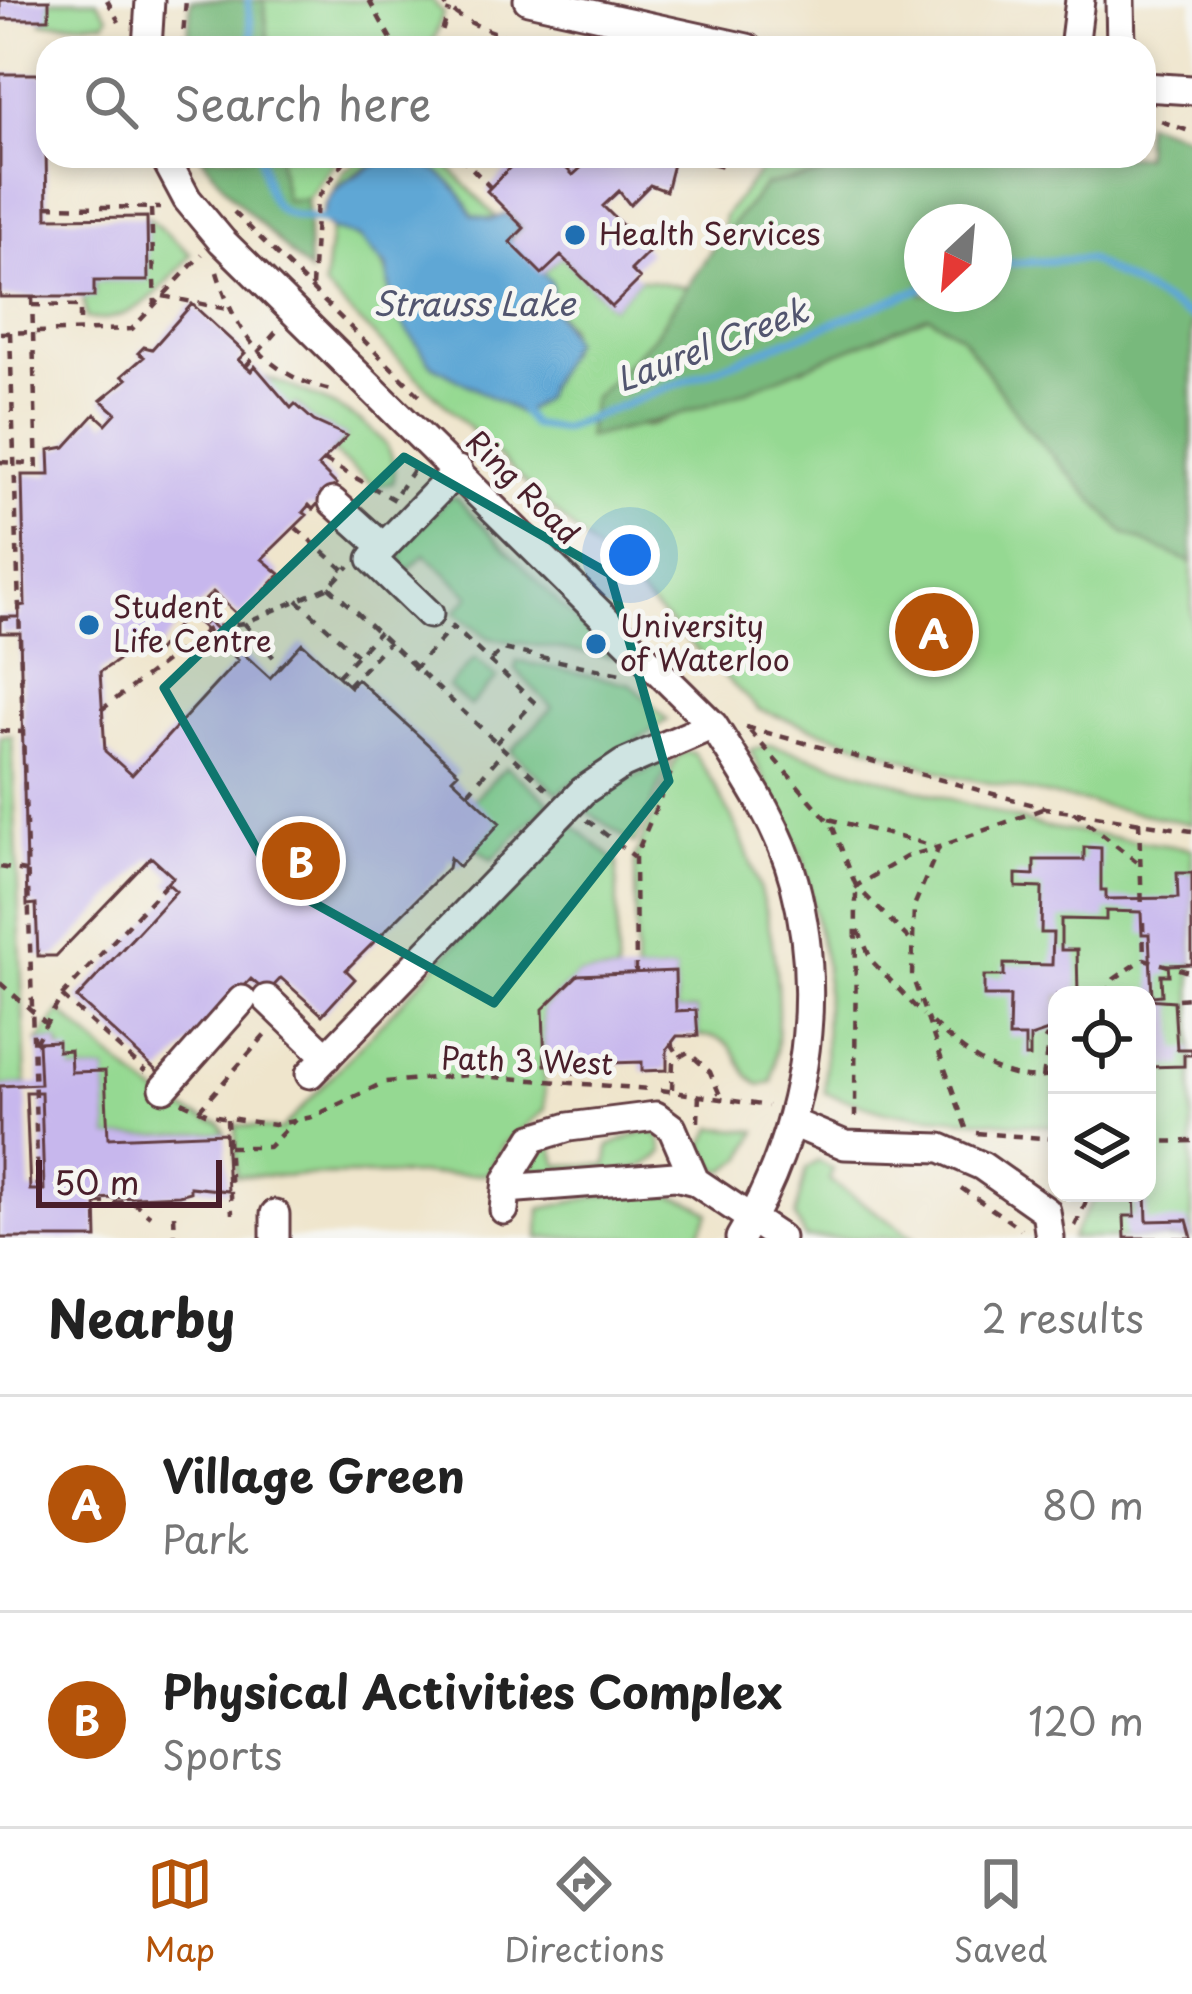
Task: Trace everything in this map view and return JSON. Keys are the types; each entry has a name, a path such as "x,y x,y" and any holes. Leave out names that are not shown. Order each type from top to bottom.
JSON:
{"street":[{"path":"148,36 151,0"},
{"path":"528,0 692,36"},
{"path":"1075,36 1079,0"},
{"path":"1120,0 1121,36"},
{"path":"1156,88 1192,90"},
{"name":"Ring Road","path":"172,168 210,227 458,470 702,729 765,808 794,881 807,952 806,1055 746,1227"},
{"path":"429,614 372,559 458,470"},
{"path":"332,502 383,548"},
{"path":"164,1088 254,1000 319,1065 568,806 623,764 702,729"},
{"path":"695,1181 674,1176 505,1199 517,1159 533,1138 638,1115 656,1116 672,1128 695,1181 746,1227 780,1238"},
{"path":"783,1115 844,1145 941,1148 962,1157 1046,1210 1050,1238"}],"path":[{"path":"106,0 119,22"},
{"path":"183,36 187,0"},
{"path":"369,0 389,36"},
{"path":"440,0 449,10 508,36"},
{"path":"440,36 449,10"},
{"path":"1156,119 1192,132"},
{"path":"232,210 312,287 317,199 339,168"},
{"path":"471,168 490,188"},
{"path":"46,206 160,208"},
{"path":"151,206 158,281 154,305"},
{"path":"0,333 132,329 206,250 227,309 256,354 308,386 347,393"},
{"path":"162,296 227,309"},
{"path":"37,475 32,301 80,306 80,329"},
{"path":"246,366 280,328"},
{"path":"10,332 38,1190"},
{"path":"324,460 394,500"},
{"path":"0,462 37,464"},
{"path":"296,528 344,570"},
{"path":"101,710 210,628 244,622 329,587 494,746 635,857"},
{"path":"297,600 357,655"},
{"path":"186,606 210,628"},
{"path":"0,618 19,618"},
{"path":"244,622 281,666"},
{"path":"413,670 453,627 491,660 534,702 494,746"},
{"path":"338,676 379,632"},
{"path":"348,685 388,642"},
{"path":"491,660 502,649 637,677"},
{"path":"855,1117 856,886 828,819 746,727 1045,808 1139,820 1190,833"},
{"path":"636,973 635,857 702,729"},
{"path":"0,731 22,732"},
{"path":"468,793 502,753"},
{"path":"856,886 907,857 1045,808"},
{"path":"1073,812 1140,864"},
{"path":"828,819 940,847"},
{"path":"1139,820 1142,911"},
{"path":"940,847 914,906 912,976 967,1132"},
{"path":"0,867 25,871"},
{"path":"33,1046 62,996 172,877"},
{"path":"856,886 910,939"},
{"path":"1143,922 1144,959"},
{"path":"857,928 872,961 927,1019 987,1067 1026,1081 1048,1077"},
{"path":"1144,959 1192,973"},
{"path":"1110,986 1144,959"},
{"path":"0,983 46,1023"},
{"name":"Path 3 West","path":"62,996 164,1088 199,1110 227,1119 274,1125 385,1082 467,1075 720,1095 783,1115"},
{"path":"1178,999 1192,998"},
{"path":"199,1110 265,1036"},
{"path":"1044,1037 1048,1038"},
{"path":"671,1043 678,1054 700,1058 720,1095"},
{"path":"672,1091 673,1061 678,1054"},
{"path":"1043,1078 1048,1064"},
{"path":"227,1119 232,1214"},
{"path":"229,1147 248,1151 269,1147 296,1120"},
{"path":"1156,1142 1192,1141"},
{"path":"950,1180 1021,1229"},
{"path":"96,1203 133,1202 150,1216"},
{"path":"1074,1238 1087,1202"},
{"path":"174,1215 175,1238"}],"highlighted area":[{"path":"404,457 610,574 669,781 494,1003 276,882 164,688"}],"green space":[{"path":"49,0 97,0 108,16 105,22 42,23"},
{"path":"191,0 264,0 268,36 188,36"},
{"path":"264,0 432,0 443,13 435,36 268,36"},
{"path":"1156,126 1192,137 1192,563 1124,533 1026,427 961,336 929,316 718,401 587,437 593,399 655,335 713,248 765,185 820,175 829,168 1156,168"},
{"path":"210,168 280,168 286,200 307,199 309,272"},
{"path":"280,168 330,168 307,199 286,201"},
{"path":"368,168 346,180 323,209 345,170"},
{"path":"416,168 449,168 497,218 476,217 459,208"},
{"path":"762,168 829,168 820,175 765,185 722,237 724,216"},
{"path":"147,217 191,254 146,302 118,316 86,318 83,297 94,296 94,281 147,280"},
{"path":"331,229 355,236 375,251 387,273 389,297 432,364 521,414 546,387 566,341 569,329 553,307 551,283 542,274 561,256 612,307 640,279 687,287 655,335 593,399 646,427 928,315 961,336 1026,427 1124,532 1192,563 1192,824 955,776 759,710 324,287"},
{"path":"267,378 329,403 371,429 394,463 393,483 375,486 332,452 346,436 314,421 296,404 291,408 269,388"},
{"path":"450,497 611,657 489,638 455,612 470,596 425,554 409,570 403,567 400,550"},
{"path":"475,658 497,678 470,706 448,687"},
{"path":"517,661 631,684 667,720 557,793 511,751 552,708 515,669"},
{"path":"0,736 12,736 26,1084 0,1086"},
{"path":"771,745 1043,827 1192,849 1192,1238 1071,1238 1092,1202 1156,1202 1156,986 1048,986 1048,1126 885,1112 825,1093 826,968 803,859 750,750"},
{"path":"694,753 737,829 765,910 774,952 777,1038 772,1082 760,1085 724,1041 698,1036 696,1010 676,1011 675,971 636,973 635,857 677,757"},
{"path":"671,759 634,844 585,810 615,786"},
{"path":"506,767 550,802 492,860 476,848 474,799"},
{"path":"570,823 617,862 617,973 578,975 543,1009 545,1110 503,1145 488,1174 236,1176 236,1125 281,1130"},
{"path":"60,1011 154,1092 220,1123 225,1133 108,1138 105,1071 71,1072 57,1041 38,1042"},
{"path":"714,1128 757,1131 744,1158 725,1171 716,1169 703,1145"},
{"path":"647,1130 659,1135 663,1152 639,1167 605,1172 538,1171 529,1163 539,1146 552,1145 558,1165 607,1165 609,1146"},
{"path":"818,1161 833,1169 829,1180 914,1238 805,1238 795,1217 806,1169"},
{"path":"613,1193 675,1197 709,1213 697,1238 539,1238 540,1209"}],"water":[{"name":"Strauss Lake","path":"370,168 430,168 451,182 472,215 491,220 506,214 521,228 509,238 552,283 553,307 572,341 541,401 521,414 432,365 392,309 387,267 359,237 331,229 322,219 330,197"}],"building":[{"path":"0,0 49,0 49,19 0,19"},
{"path":"0,74 36,74 36,168 46,168 47,218 147,217 148,281 94,281 94,297 0,297"},
{"name":"Health Services","path":"509,168 566,168 573,175 581,168 672,168 666,191 650,185 630,205 619,191 603,206 649,252 631,270 640,279 612,307 561,256 542,274 510,242 524,228 487,191"},
{"path":"192,304 245,353 238,360 251,371 255,366 291,408 295,404 314,421 347,436 318,466 336,484 313,509 309,505 303,512 307,515 262,559 280,574 240,617 213,592 197,608 188,603 270,678 302,643 350,687 357,679 458,772 452,778 500,823 459,867 450,858 448,868 346,970 355,979 322,1015 281,978 267,993 251,979 161,1075 77,998 176,891 167,883 173,877 151,857 56,956 38,956 36,904 27,905 20,633 0,633 0,617 19,617 19,606 25,605 22,475 50,475 49,450 65,447 95,414 106,424 116,413 101,400 127,379 122,376 144,357 138,353 144,347 152,349","holes":["183,609 238,660 132,775 105,751 100,672 138,647 153,657 185,616"]},
{"path":"1084,847 1101,848 1101,890 1106,890 1106,899 1178,898 1177,873 1192,873 1192,964 1168,965 1169,975 1161,975 1162,995 1156,996 1149,934 1142,934 1141,912 1106,911 1106,920 1061,919 1061,950 1077,950 1078,986 1048,986 1048,1031 1030,1037 1030,1057 1025,1057 1025,1037 1009,1037 1010,996 984,996 984,976 1004,976 1004,964 1052,965 1053,933 1041,933 1042,888 1016,887 1016,874 1034,875 1034,860 1084,860"},
{"path":"675,971 676,1011 696,1010 698,1036 677,1036 667,1049 667,1070 642,1071 642,1062 577,1064 577,1073 565,1073 564,1065 545,1065 543,1009 578,975"},
{"path":"1156,1000 1174,1001 1177,1049 1192,1049 1192,1055 1184,1055 1184,1066 1156,1067"},
{"path":"58,1041 58,1051 70,1050 71,1072 105,1071 108,1138 225,1133 228,1191 190,1187 190,1192 179,1195 96,1199 97,1238 0,1238 0,1086 40,1084 38,1042","holes":["26,1092 41,1092 44,1190 30,1190"]},
{"path":"1134,1202 1146,1202 1147,1221 1187,1220 1192,1238 1125,1238 1124,1216 1135,1216"}],"waterway":[{"name":"Laurel Creek","path":"248,0 252,36"},
{"name":"Laurel Creek","path":"263,168 277,207 295,216 329,220"},
{"name":"Laurel Creek","path":"1012,263 1087,259 1192,317"},
{"name":"Laurel Creek","path":"520,408 532,425 562,429 904,295"}],"place":[{"name":"Health Services","path":"575,235"},
{"name":"Student Life Centre","path":"89,625"},
{"name":"Village Green","path":"934,632"},
{"name":"University of Waterloo","path":"596,644"},
{"name":"Physical Activities Complex","path":"301,861"}]}
